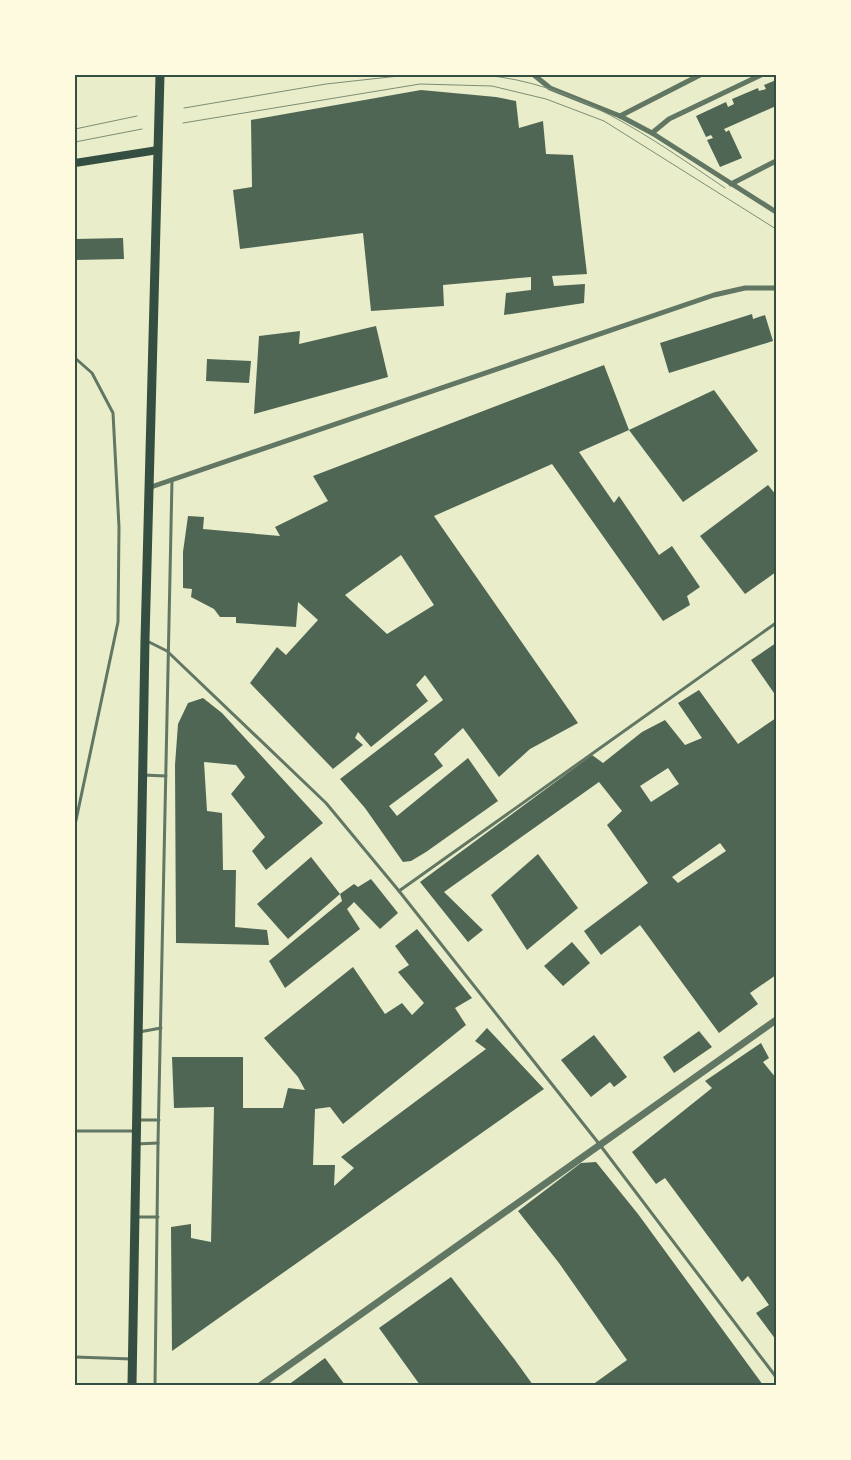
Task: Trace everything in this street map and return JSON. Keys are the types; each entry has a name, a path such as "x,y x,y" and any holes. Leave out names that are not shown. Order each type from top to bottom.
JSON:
{"main road":[{"path":"132,1385 143,774 160,75"},
{"path":"75,164 158,150"}],"street":[{"path":"534,75 550,88 620,116 652,133 776,212"},
{"path":"620,116 700,75"},
{"path":"652,133 669,118 760,75"},
{"path":"731,184 776,161"},
{"path":"151,487 714,295 745,288 776,288"},
{"path":"261,1385 776,1020"}],"lane":[{"path":"75,358 92,373 113,413 119,527 118,622 75,825"},
{"path":"155,1385 167,651 172,480"},
{"path":"399,891 776,623"},
{"path":"146,640 167,651 326,803 399,891 600,1145 776,1377"},
{"path":"143,774 166,776"},
{"path":"138,1032 161,1028"},
{"path":"136,1120 159,1120"},
{"path":"75,1131 136,1131"},
{"path":"136,1144 158,1143"},
{"path":"135,1217 158,1217"},
{"path":"75,1357 132,1358"}],"building":[{"path":"776,80 776,106 724,129 726,132 729,130 742,158 720,167 707,140 713,138 711,135 706,137 696,116 726,102 728,107 734,104 732,99 758,88 759,91 766,89 764,85"},
{"path":"421,90 496,97 516,101 519,128 543,121 546,154 573,155 587,274 552,276 554,286 585,284 584,303 504,315 506,293 531,290 531,277 443,285 444,306 371,311 363,233 240,249 233,190 252,187 251,120"},
{"path":"123,238 124,259 75,260 75,239"},
{"path":"752,314 753,319 765,315 773,341 669,373 660,343"},
{"path":"376,326 388,377 254,414 259,336 300,331 299,344"},
{"path":"207,359 251,361 249,383 206,381"},
{"path":"604,365 629,430 579,452 614,503 619,496 659,555 672,546 700,587 687,596 690,605 663,621 552,464 434,516 578,723 530,749 499,777 463,728 434,754 443,766 389,806 397,816 468,758 498,801 426,852 411,861 403,862 365,808 340,779 443,700 425,675 416,685 428,701 371,747 358,732 355,738 363,745 333,769 250,683 277,647 286,655 318,620 298,602 296,627 236,623 236,617 220,617 214,609 191,597 192,589 183,588 183,552 188,516 204,517 203,529 280,536 275,527 328,501 313,476","holes":["401,555 434,605 387,634 345,595"]},
{"path":"714,390 758,451 683,502 629,430"},
{"path":"768,485 776,495 776,572 745,594 700,536"},
{"path":"776,643 776,696 751,660"},
{"path":"699,690 738,744 776,718 776,975 750,993 758,1004 719,1033 640,925 601,955 584,931 648,883 607,825 622,811 599,782 444,892 483,930 468,942 420,882 592,755 603,763 642,732 665,720 685,745 702,738 678,703","holes":["668,768 679,784 651,802 640,786","720,843 726,851 678,883 672,877"]},
{"path":"203,698 222,713 323,823 266,870 252,851 265,837 231,794 245,777 236,765 204,762 207,811 222,813 223,870 236,870 235,927 267,930 269,945 176,943 175,765 178,724 188,703"},
{"path":"538,854 578,908 527,950 491,895"},
{"path":"311,857 340,894 288,939 257,904"},
{"path":"371,879 398,913 380,929 354,902 347,909 360,929 285,988 269,961 342,901 340,894 354,884 358,887"},
{"path":"417,929 472,998 455,1008 466,1025 343,1124 330,1107 315,1109 313,1165 335,1165 334,1186 354,1168 341,1157 486,1049 475,1041 487,1028 544,1089 172,1351 171,1227 191,1224 191,1238 211,1242 214,1107 174,1108 172,1057 243,1057 243,1108 283,1108 288,1088 305,1090 298,1077 264,1038 353,967 385,1014 402,1003 412,1015 424,1003 398,972 409,965 395,946"},
{"path":"572,942 590,963 563,986 544,966"},
{"path":"699,1031 712,1047 674,1073 663,1057"},
{"path":"594,1035 627,1077 614,1087 610,1082 591,1097 561,1060"},
{"path":"761,1043 769,1058 763,1062 776,1078 776,1340 756,1313 769,1305 748,1276 742,1282 665,1178 656,1184 632,1152 712,1088 705,1081"},
{"path":"596,1162 638,1214 763,1385 592,1385 627,1360 559,1263 518,1211 581,1163"},
{"path":"451,1277 533,1385 420,1385 379,1328"},
{"path":"325,1358 345,1385 288,1385"}],"tram line":[{"path":"184,108 326,84 408,75"},
{"path":"482,75 516,80 549,89 611,115 669,150 725,188"},
{"path":"183,123 420,84 492,86 546,99 604,121 776,229"},
{"path":"75,129 137,116"},
{"path":"75,142 142,129"}]}
